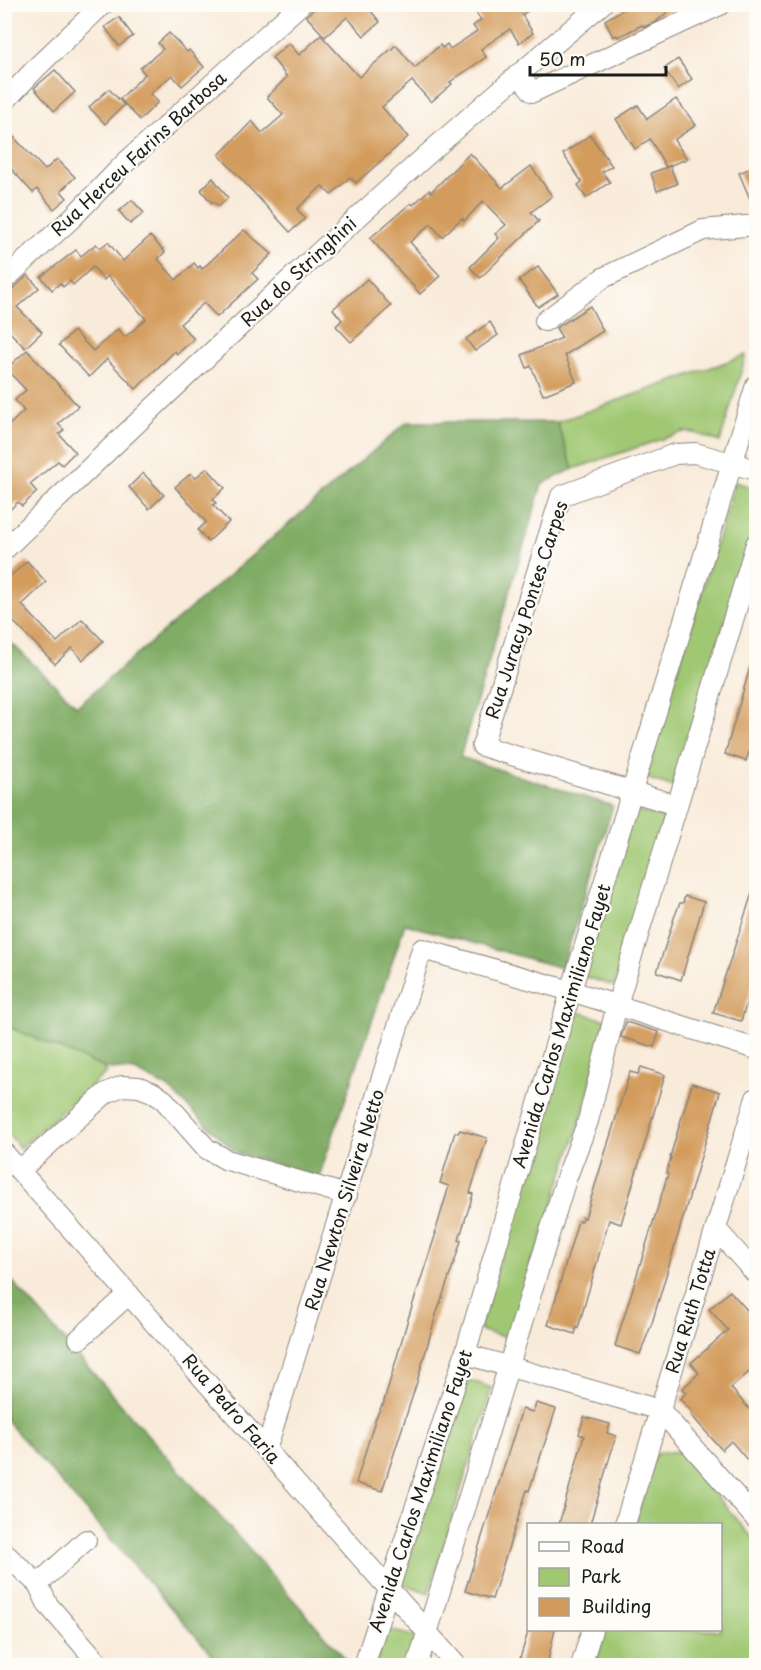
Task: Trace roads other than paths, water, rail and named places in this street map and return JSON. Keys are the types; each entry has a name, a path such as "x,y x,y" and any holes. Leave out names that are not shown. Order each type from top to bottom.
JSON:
{"street":[{"path":"4,102 103,4"},
{"name":"Rua Herceu Farins Barbosa","path":"4,280 72,218 125,163 301,4"},
{"name":"Rua do Stringhini","path":"6,545 358,215 518,74 602,4"},
{"path":"518,74 533,93 723,4"},
{"path":"545,321 603,278 703,230 756,225"},
{"name":"Avenida Carlos Maximiliano Fayet","path":"364,1665 465,1354 571,992 756,385"},
{"name":"Rua Juracy Pontes Carpes","path":"632,792 482,746 561,496 675,454 695,453 733,464"},
{"path":"733,464 756,470"},
{"path":"417,1665 566,1179 588,1121 617,1005 756,544"},
{"path":"632,792 676,805"},
{"name":"Rua Newton Silveira Netto","path":"266,1449 422,949 571,992"},
{"path":"571,992 756,1049"},
{"path":"20,1170 106,1093 122,1086 139,1087 164,1100 207,1149 227,1160 347,1195"},
{"name":"Rua Ruth Totta","path":"625,1523 756,1098"},
{"name":"Rua Pedro Faria","path":"4,1153 457,1665"},
{"path":"716,1229 756,1274"},
{"path":"79,1339 129,1294"},
{"path":"465,1354 660,1410 756,1519"},
{"path":"38,1584 86,1540"},
{"path":"4,1552 38,1584 48,1605 101,1665"},
{"path":"581,1665 591,1631"}]}
